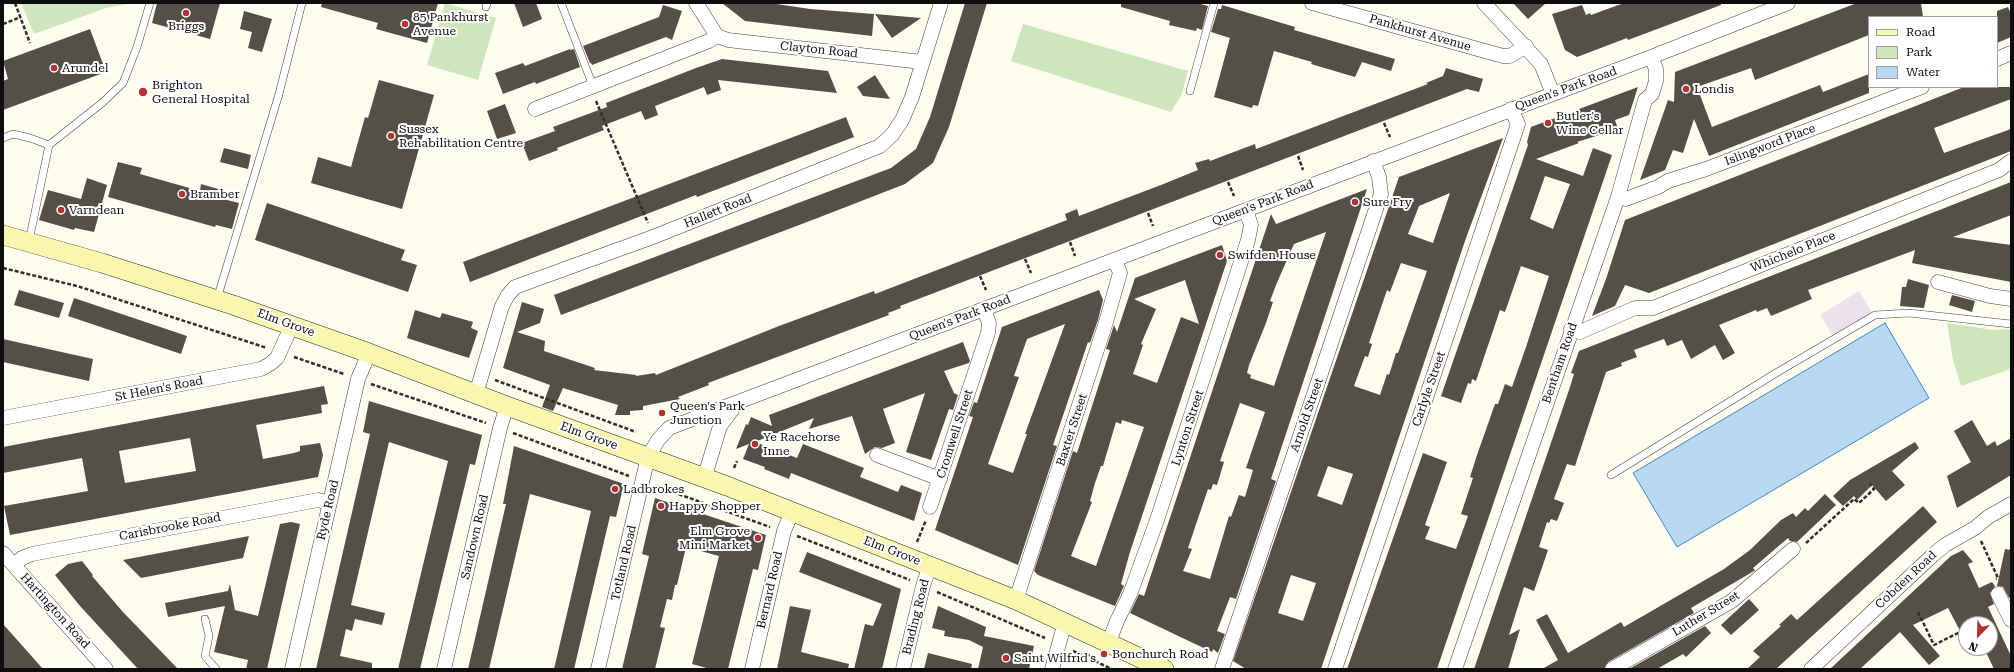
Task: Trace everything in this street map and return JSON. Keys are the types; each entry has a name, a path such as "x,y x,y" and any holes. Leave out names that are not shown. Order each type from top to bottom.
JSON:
{"street":[{"path":"535,109 709,41 717,36 696,3"},
{"name":"Hallett Road","path":"476,394 502,306 508,295 515,287 653,236 880,146 892,135 902,120 912,97 941,3"},
{"name":"Pankhurst Avenue","path":"1312,3 1503,56 1510,56 1526,46"},
{"path":"1484,3 1526,46 1541,64 1553,94"},
{"name":"Queen's Park Road","path":"648,457 658,440 669,428 1651,57 1788,3"},
{"name":"Clayton Road","path":"717,36 728,40 922,62"},
{"path":"1998,58 2011,53"},
{"name":"Bentham Road","path":"1455,669 1618,196 1645,100 1652,94 1656,81 1656,69 1651,57"},
{"name":"Islingword Place","path":"1618,196 1626,199 1658,187 1668,181 1706,170 1919,88"},
{"name":"Carlyle Street","path":"1335,669 1518,124 1511,109"},
{"name":"Arnold Street","path":"1222,669 1381,194 1379,177 1373,161"},
{"name":"Whichelo Place","path":"1571,329 1580,332 1635,308 1653,308 1992,173 1999,170 2011,161"},
{"name":"Lynton Street","path":"1109,642 1130,594 1157,520 1241,262 1251,225 1246,210"},
{"name":"Elm Grove","path":"3,235 216,299 369,353 507,406 648,457 910,557 1016,600 1109,642 1164,669"},
{"name":"Baxter Street","path":"1016,600 1106,322 1120,274 1115,260"},
{"path":"1938,282 1990,296 2011,299"},
{"name":"Cromwell Street","path":"930,507 988,332 990,323 984,309"},
{"name":"St Helen's Road","path":"3,417 261,369 270,364 280,353 292,326"},
{"name":"Ryde Road","path":"292,669 358,379 369,353"},
{"path":"704,479 720,426 737,403"},
{"name":"Sandown Road","path":"444,669 500,428 507,406"},
{"path":"877,455 940,479"},
{"name":"Totland Road","path":"598,669 648,457"},
{"name":"Carisbrooke Road","path":"14,566 26,556 39,552 318,500 329,503"},
{"name":"Cobden Road","path":"1811,669 1933,555 1946,545 1974,528 1988,516 2011,504"},
{"name":"Bernard Road","path":"752,669 784,531 792,512"},
{"name":"Luther Street","path":"1612,669 1732,601 1793,548"},
{"name":"Hartington Road","path":"3,553 106,669"},
{"name":"Brading Road","path":"904,669 923,586 930,565"},
{"path":"1995,587 2011,620"},
{"path":"1052,669 1065,622"}],"lane":[{"path":"28,243 49,145 102,103 123,83 137,47 150,3"},
{"path":"216,299 279,94 302,3"},
{"path":"561,3 592,87"},
{"path":"1190,91 1214,3"},
{"path":"3,138 13,134 49,145"},
{"path":"1611,475 1776,373 1876,315 1909,313 2011,324"},
{"path":"205,619 209,636 205,656 216,669"}],"path":[{"path":"15,3 30,43"},
{"path":"3,24 21,17"},
{"path":"592,87 653,236"},
{"path":"1384,123 1390,137"},
{"path":"1298,156 1303,170"},
{"path":"1228,182 1234,196"},
{"path":"1148,213 1153,226"},
{"path":"1070,242 1075,256"},
{"path":"1025,259 1031,273"},
{"path":"3,268 77,286 358,379 500,428 784,531 912,581"},
{"path":"980,276 986,290"},
{"path":"492,379 636,432"},
{"path":"734,468 737,461"},
{"path":"1793,548 1796,552 1854,499 1859,503 1874,489 1870,484"},
{"path":"910,557 930,507"},
{"path":"1974,528 1998,578 1995,587"},
{"path":"935,591 1058,643 1112,669"},
{"path":"1918,612 1934,645 1958,633"}],"shaded area":[{"path":"1859,291 1872,312 1833,336 1820,315"}],"green space":[{"path":"21,3 133,3 106,8 34,34"},
{"path":"445,3 496,18 478,80 427,65"},
{"path":"1023,24 1188,71 1182,94 1171,112 1011,61"},
{"path":"1947,323 1993,330 2011,329 2011,369 1961,386 1953,360"}],"water":[{"path":"1885,323 1929,398 1677,547 1633,473"}],"building":[{"name":"Briggs","path":"157,3 220,3 210,39 152,23"},
{"name":"85 Pankhurst Avenue","path":"322,3 438,3 427,43 376,29 378,23 321,7"},
{"path":"514,3 536,3 542,19 523,27"},
{"path":"722,3 770,3 810,9 874,14 872,36 745,21"},
{"path":"965,3 987,3 949,127 933,163 905,184 561,315 554,295 891,168 916,149 930,117"},
{"path":"1121,3 1197,3 1208,6 1202,30 1197,28 1196,31 1169,25 1170,21 1121,7"},
{"path":"1513,3 1546,3 1528,19"},
{"path":"1624,3 1721,3 1721,5 1628,40 1627,38 1577,57 1565,50 1552,14 1582,5 1586,15 1590,13 1591,15"},
{"path":"1857,3 1921,3 1923,16 1868,16 1868,35 1755,80 1751,68 1697,87 1712,127 1820,85 1823,92 1868,74 1869,93 1709,156 1694,119 1683,153 1673,150 1665,170 1640,180 1668,100 1674,102 1675,72"},
{"path":"663,5 682,11 672,40 666,37 592,65 590,63 583,46 659,17"},
{"path":"1222,5 1295,27 1294,30 1395,59 1391,71 1362,62 1355,77 1274,51 1258,106 1253,105 1252,108 1214,97 1230,38 1211,32 1218,9 1221,9"},
{"path":"2008,7 2011,14 2011,37 1998,43 1998,16 1997,11"},
{"path":"244,11 272,19 262,52 248,48 252,32 240,29"},
{"path":"875,14 921,18 892,38"},
{"name":"Arundel","path":"90,29 106,72 3,110 3,81 8,79 3,61"},
{"path":"570,49 574,49 580,67 536,84 535,82 503,94 495,73 523,63 525,66"},
{"path":"722,59 828,71 837,93 718,80 721,90 707,95 704,87 655,106 658,115 645,120 641,111 602,126 604,130 557,148 558,150 529,161 522,143 555,131 553,127 607,107 606,103"},
{"path":"1446,68 1483,79 1479,92 1467,89 900,306 901,308 888,313 889,315 708,383 709,385 678,397 680,399 643,406 643,410 630,411 630,415 615,415 618,405 563,388 553,411 542,407 550,385 503,368 522,302 544,309 540,323 517,332 545,341 544,351 595,368 594,370 636,376 655,373 656,375 779,326 874,291 875,294 1067,220 1065,214 1077,209 1079,216 1161,185 1198,170 1195,163 1209,159 1210,161 1255,144 1256,149 1428,84 1426,83 1443,76"},
{"path":"875,75 890,99 863,96 857,87"},
{"name":"Sussex Rehabilitation Centre","path":"379,80 434,95 402,209 311,183 318,157 351,167 365,117 368,118"},
{"path":"1638,87 1629,115 1615,120 1618,129 1577,142 1579,143 1536,159 1583,176 1593,148 1612,155 1437,669 1347,669 1423,453 1447,462 1425,525 1430,527 1425,539 1456,549 1468,516 1461,514 1473,478 1470,477 1477,455 1495,404 1498,404 1505,384 1512,387 1526,347 1549,276 1521,266 1505,312 1500,310 1476,381 1472,379 1471,384 1468,383 1461,403 1441,396 1528,145 1527,142 1531,127","holes":["1545,176 1570,184 1553,229 1530,219"]},
{"path":"2011,87 2011,99 1934,128 1944,153 2011,129 2011,151 1649,293 1625,285 1615,306 1592,316 1606,279 1625,220 1961,88"},
{"path":"505,104 516,133 497,139 487,111"},
{"path":"846,117 854,137 697,197 696,195 470,282 463,262"},
{"path":"1503,138 1466,238 1321,669 1246,669 1233,661 1399,177","holes":["1450,193 1433,243 1408,234 1419,206","1401,263 1427,271 1398,353 1396,353 1389,375 1387,374 1380,395 1354,386 1365,356 1368,357 1372,344 1369,343 1387,290 1390,292","1328,466 1353,474 1342,505 1317,496","1291,575 1316,583 1303,621 1278,613"]},
{"path":"224,148 251,155 248,169 220,162"},
{"name":"Bramber","path":"118,162 142,168 140,174 200,191 201,184 225,191 223,199 239,203 232,229 216,225 215,227 108,197"},
{"path":"87,178 107,185 94,232 75,228 74,230 39,220 48,190 81,199"},
{"path":"2011,182 2011,215 1953,237 2011,245 2011,282 1912,263 1915,250 1808,290 1812,299 1771,316 1767,308 1757,312 1756,310 1719,325 1735,353 1723,360 1715,345 1691,359 1682,340 1667,346 1664,339 1634,350 1637,357 1621,363 1622,366 1606,372 1575,466 1567,464 1554,499 1564,503 1557,521 1551,519 1549,523 1547,522 1539,547 1548,550 1534,591 1524,587 1509,635 1520,629 1508,669 1474,669 1570,387 1574,374 1571,373 1579,351"},
{"path":"1367,189 1271,479 1276,481 1236,599 1230,597 1217,631 1225,634 1218,653 1213,649 1212,652 1130,613 1139,594 1144,596 1271,214 1276,224","holes":["1326,232 1274,386 1250,378 1251,375 1247,373 1249,365 1273,302 1270,301 1294,244","1240,403 1265,412 1246,468 1253,470 1245,497 1239,495 1231,517 1229,516 1210,579 1183,571 1192,549 1188,548 1208,489 1211,490 1213,484 1217,485 1224,462 1220,461"]},
{"path":"267,203 405,250 401,260 417,265 408,292 255,240"},
{"path":"1222,245 1227,261 1130,552 1121,584 1124,586 1115,606 1038,575 1034,571 1073,451 1077,453 1110,350 1106,349 1114,325 1117,332 1135,278","holes":["1185,280 1199,324 1181,317 1157,383 1133,374 1143,345 1141,344 1156,309 1134,299","1122,420 1144,427 1096,566 1071,556 1092,502 1090,501 1095,483 1101,466 1103,466 1116,422 1121,424"]},
{"path":"1908,279 1929,285 1924,308 1900,306 1902,287 1906,287"},
{"path":"19,290 64,303 59,318 14,305"},
{"path":"1099,290 1103,300 1098,320 1090,343 1088,342 1053,445 1057,446 1018,565 935,530 973,417 969,416 974,402 977,403 1002,327","holes":["1065,324 1025,434 1027,434 1013,473 988,464 1019,377 1014,376 1027,339"]},
{"path":"1952,295 1975,301 1972,312 1949,305"},
{"path":"74,298 187,336 181,354 68,316"},
{"path":"415,310 440,318 442,313 473,322 471,328 478,331 469,358 407,338"},
{"path":"3,339 93,359 89,381 3,362"},
{"path":"963,342 970,361 969,363 944,371 954,393 958,395 953,410 949,409 931,460 906,452 925,393 883,409 895,443 882,448 875,447 865,454 852,416 809,429 814,418 755,442 797,458 803,444 864,468 860,477 898,492 901,485 922,493 914,521 791,473 789,479 764,469 765,467 743,459 749,444 736,449 746,424 748,425 751,417 772,426 769,415"},
{"path":"324,386 328,404 321,405 322,413 256,425 263,459 294,453 300,451 300,446 320,443 323,455 318,477 10,535 4,506 88,491 82,458 3,473 3,447","holes":["190,438 196,471 125,483 119,451"]},
{"path":"369,401 482,435 475,465 470,464 420,669 398,669 448,461 389,442 351,605 385,613 382,625 355,619 352,631 346,629 340,656 372,663 372,669 316,669 370,434 363,432"},
{"path":"1972,420 1987,446 1995,441 1997,446 2011,438 2011,475 1957,508 1947,476 1971,462 1954,431"},
{"path":"1915,442 1919,448 1892,471 1905,485 1886,501 1872,485 1857,500 1854,496 1843,506 1833,496 1850,480"},
{"path":"514,446 624,484 616,517 610,516 574,669 554,669 591,511 530,494 489,669 468,669 506,504 503,504"},
{"path":"1825,494 1836,505 1797,542 1790,541 1788,538 1753,568 1755,570 1754,571 1691,608 1694,613 1608,662 1604,669 1542,669 1558,660 1536,620 1547,614 1568,653 1621,622 1624,627 1724,569 1750,550 1781,520 1793,513 1796,517 1805,508 1808,511"},
{"path":"655,498 766,535 758,570 753,569 728,669 710,669 692,664 719,556 686,547 672,600 667,599 660,627 665,628 655,669 622,669 649,556 642,554"},
{"path":"1923,506 1937,522 1776,669 1747,669 1760,657 1753,651 1781,626 1779,625 1791,614 1797,620"},
{"path":"291,522 300,524 267,669 246,669 248,660 214,652 225,606 168,617 165,603 228,591 230,584 235,610 258,616 280,524"},
{"path":"249,536 243,558 141,578 123,560"},
{"path":"2005,549 2011,550 2011,597 2009,598 2003,587 1997,586"},
{"path":"1963,550 1973,562 1968,564 1979,588 1992,582 1995,586 1990,593 1994,604 1988,607 1992,616 1958,616 1958,627 1948,608 1913,625 1940,656 1929,665 1900,632 1860,669 1830,669 1951,556"},
{"path":"807,552 901,589 882,669 854,669 865,624 873,626 882,604 799,572"},
{"path":"82,561 93,575 92,576 123,612 178,669 138,669 80,606 55,575 68,564"},
{"path":"1749,599 1759,610 1731,635 1721,625"},
{"path":"790,606 811,610 801,652 849,664 848,669 777,669"},
{"path":"938,606 986,627 984,636 1034,646 1029,669 978,669 983,647 969,640 944,636 945,631 932,628"},
{"path":"3,624 43,669 3,669"},
{"path":"1705,626 1711,633 1686,657 1683,654 1657,669 1629,669"},
{"path":"1998,628 2011,656 2011,669 1994,669 1988,656 1998,656"},
{"path":"928,653 972,664 971,669 924,669"}],"place":[{"name":"Briggs","path":"186,13"},
{"name":"85 Pankhurst Avenue","path":"405,24"},
{"name":"Arundel","path":"54,68"},
{"name":"Londis","path":"1686,89"},
{"name":"Brighton General Hospital","path":"143,92"},
{"name":"Butler's Wine Cellar","path":"1548,123"},
{"name":"Sussex Rehabilitation Centre","path":"391,136"},
{"name":"Bramber","path":"182,194"},
{"name":"Sure Fry","path":"1355,202"},
{"name":"Varndean","path":"61,210"},
{"name":"Swifden House","path":"1220,255"},
{"name":"Queen's Park Junction","path":"662,413"},
{"name":"Ye Racehorse Inne","path":"755,444"},
{"name":"Ladbrokes","path":"615,489"},
{"name":"Happy Shopper","path":"661,506"},
{"name":"Elm Grove Mini Market","path":"758,538"},
{"name":"Bonchurch Road","path":"1104,654"},
{"name":"Saint Wilfrid's","path":"1006,658"}]}
